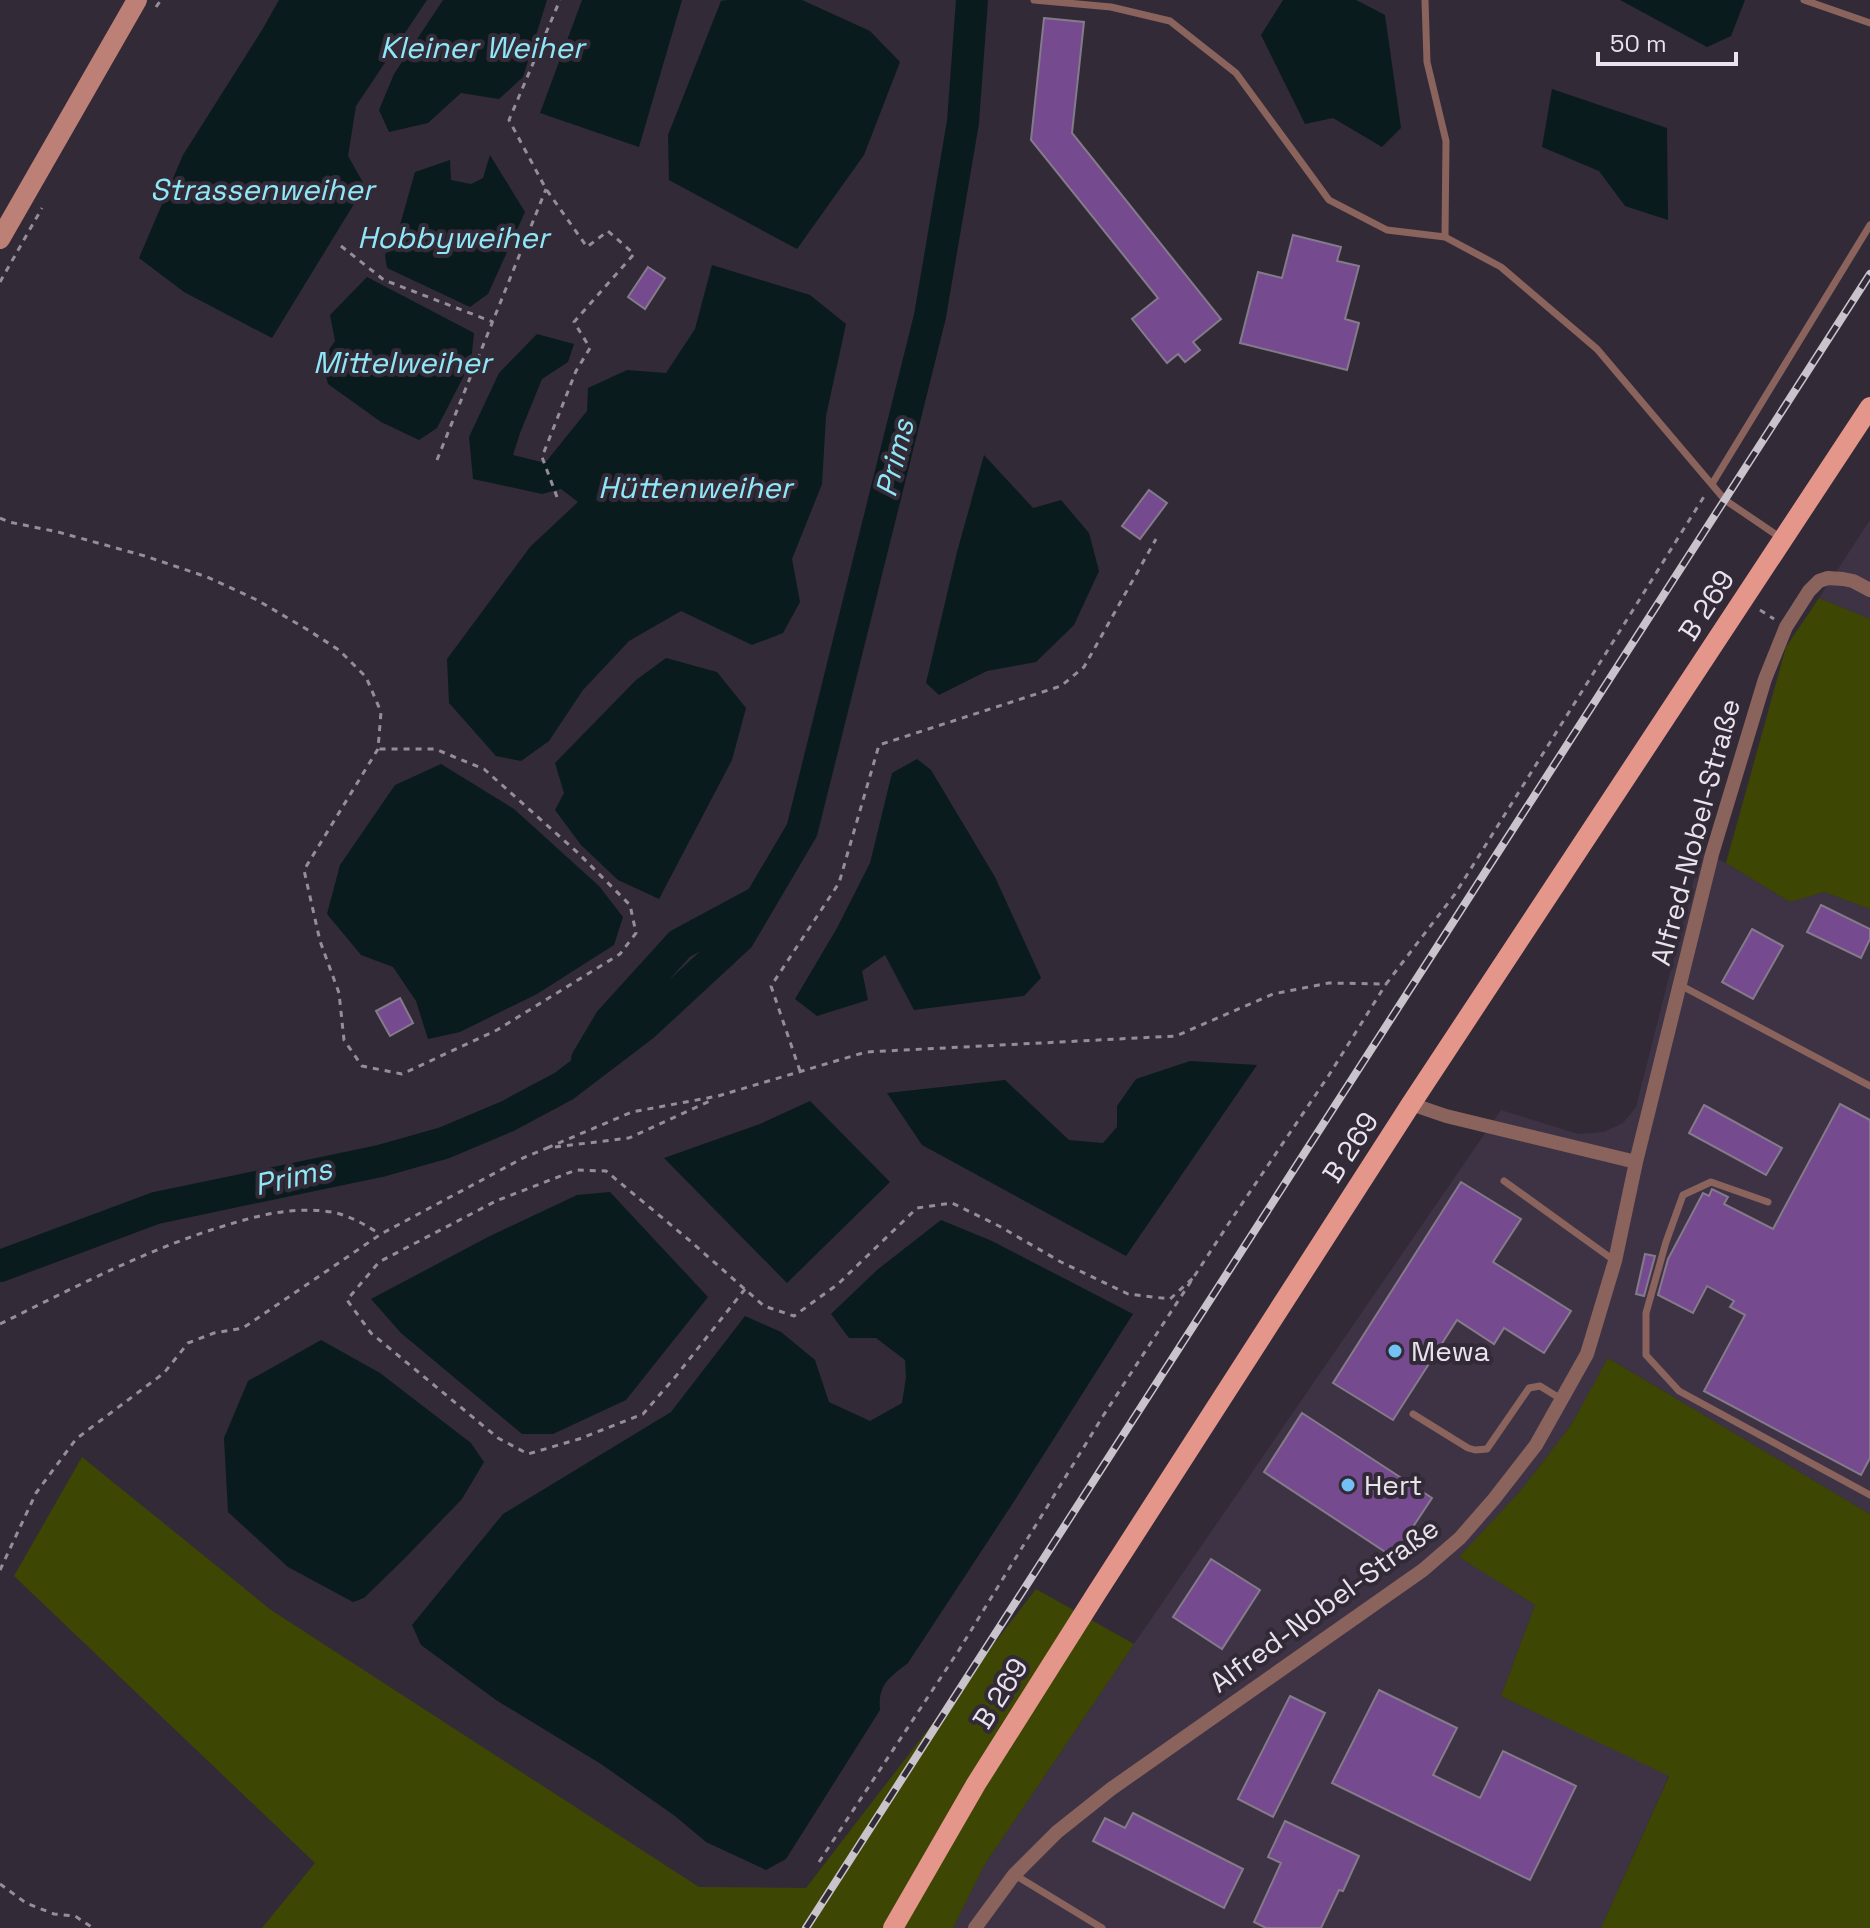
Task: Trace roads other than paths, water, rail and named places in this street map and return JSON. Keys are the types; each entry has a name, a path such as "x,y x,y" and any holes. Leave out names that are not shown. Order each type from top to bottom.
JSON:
{"main road":[{"path":"0,239 137,0"},
{"name":"B 269","path":"893,1928 984,1771 1104,1580 1411,1104 1870,407"}],"street":[{"name":"Alfred-Nobel-Straße","path":"975,1928 1014,1875 1057,1832 1111,1789 1423,1570 1448,1549 1494,1499 1536,1445 1587,1354 1615,1261 1636,1162 1712,854 1765,679 1786,627 1819,581 1843,579 1870,590"},
{"path":"1411,1104 1446,1116 1636,1162"}],"lane":[{"path":"1034,0 1111,7 1170,21 1236,73 1329,200 1387,230 1445,237 1501,267 1597,349 1725,500 1783,539"},
{"path":"1425,0 1427,62 1446,141 1445,237"},
{"path":"1804,0 1870,23"},
{"path":"1712,484 1870,225"},
{"path":"1680,985 1870,1086"},
{"path":"1504,1181 1615,1261"},
{"path":"1768,1202 1711,1182 1683,1195 1646,1313 1646,1355 1679,1391 1870,1495"},
{"path":"1413,1414 1468,1448 1482,1451 1487,1449 1529,1388 1540,1386 1562,1400"},
{"path":"1014,1875 1102,1928"}],"water":[{"name":"Strassenweiher","path":"279,0 427,0 356,106 348,156 365,186 272,338 184,292 139,258 183,155"},
{"name":"Kleiner Weiher","path":"443,0 547,0 523,77 499,99 461,93 428,123 389,132 379,110 394,74"},
{"path":"582,0 682,0 639,147 540,113"},
{"path":"802,0 870,31 900,62 864,155 797,249 669,180 668,135 721,1"},
{"path":"1283,0 1356,0 1385,15 1401,128 1382,147 1333,118 1305,124 1261,35"},
{"path":"1620,0 1745,0 1731,36 1707,47"},
{"path":"1552,89 1667,128 1668,220 1625,206 1599,171 1542,147"},
{"name":"Hobbyweiher","path":"490,155 525,212 488,294 470,307 387,268 385,255 398,232 415,172 450,160 451,180 471,184 483,178"},
{"name":"Hüttenweiher","path":"712,265 810,295 846,324 826,416 822,484 792,559 800,602 783,633 752,645 681,611 629,641 583,690 549,741 521,761 496,756 449,703 447,659 530,547 578,502 561,489 542,494 473,479 469,437 499,373 537,334 574,344 568,362 542,379 513,455 545,463 587,411 588,388 627,370 666,373 695,329"},
{"name":"Mittelweiher","path":"367,277 474,333 471,362 437,428 419,440 381,422 328,384 322,360 335,341 330,315"},
{"path":"984,455 1033,508 1061,500 1089,533 1099,571 1074,625 1036,662 987,671 939,695 926,683"},
{"path":"666,658 717,672 746,708 732,760 659,899 618,880 581,845 555,810 564,793 555,763 636,680"},
{"path":"917,759 931,770 995,877 1041,978 1024,996 914,1010 885,955 862,971 868,1000 817,1016 795,999 837,928 870,863 892,773"},
{"path":"441,764 514,809 599,886 623,917 614,945 537,994 460,1032 428,1039 416,1001 393,967 361,955 327,914 340,865 395,785"},
{"path":"1190,1061 1257,1065 1126,1256 922,1145 887,1093 1005,1080 1069,1140 1103,1143 1117,1127 1117,1106 1136,1079"},
{"path":"810,1101 890,1182 787,1283 664,1158 760,1124"},
{"path":"610,1192 708,1297 626,1400 553,1434 522,1434 401,1333 371,1299 488,1237 577,1195"},
{"path":"941,1220 992,1241 1133,1314 908,1663 886,1682 880,1710 786,1859 766,1870 706,1842 601,1764 496,1700 421,1645 412,1625 503,1514 671,1412 745,1316 781,1332 815,1360 829,1402 870,1421 902,1403 905,1360 876,1338 849,1338 831,1314 877,1270"},
{"path":"321,1340 380,1373 471,1443 484,1462 462,1499 364,1598 353,1602 288,1567 228,1512 224,1438 248,1381"}],"waterway":[{"name":"Prims","path":"0,1266 156,1208 380,1161 444,1143 508,1116 564,1086 644,1025 739,937 802,830 930,316 963,122 972,0"},
{"name":"Prims","path":"587,1060 610,1021 680,944 758,902"}],"railway":[{"path":"806,1928 1870,274"}],"place":[{"name":"Mewa","path":"1395,1351"},
{"name":"Hert","path":"1348,1485"}]}
